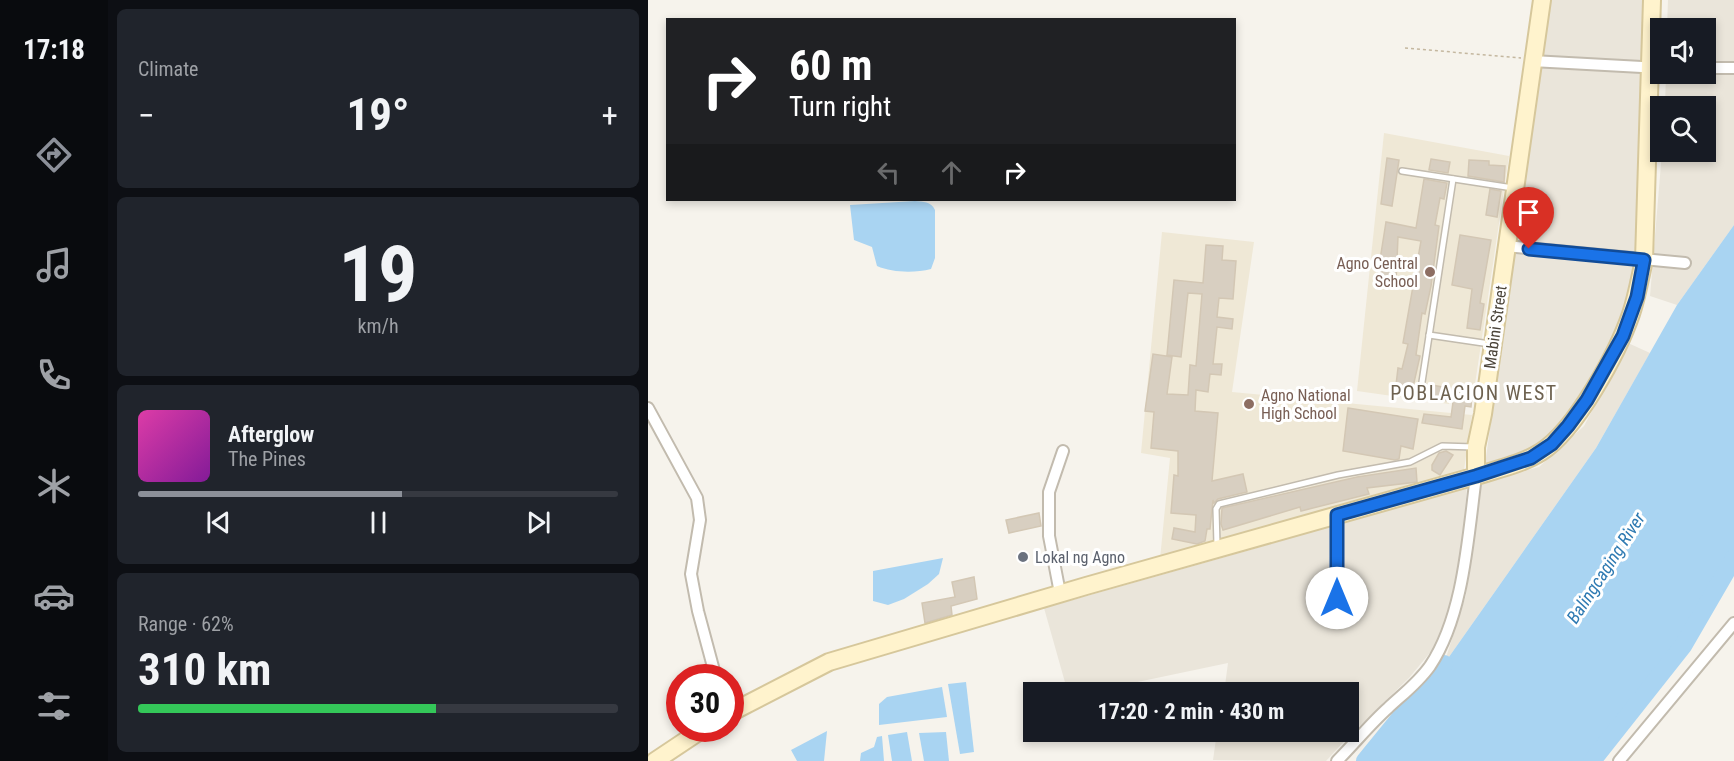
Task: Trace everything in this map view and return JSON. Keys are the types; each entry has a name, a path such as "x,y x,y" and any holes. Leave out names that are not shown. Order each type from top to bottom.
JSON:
{"street":[{"name":"Mabini Street","path":"1476,476 1476,447 1542,0"},
{"path":"1652,0 1653,18"},
{"path":"1533,60 1650,68"},
{"path":"1716,69 1734,69"},
{"path":"744,706 829,662 1060,593 1476,476 1542,452 1568,426 1587,400 1623,336 1637,297 1644,260 1655,84"},
{"path":"1506,246 1685,263"},
{"path":"648,408 697,498 700,520 691,574 712,664"},
{"path":"1060,593 1049,536 1049,492 1063,451"},
{"path":"1337,761 1387,708 1409,692 1430,666 1444,640 1462,580 1476,476"},
{"path":"1337,515 1337,622"},
{"path":"1619,761 1734,623"},
{"path":"655,761 684,742"}],"lane":[{"path":"1402,171 1514,189"},
{"path":"1422,382 1454,179"},
{"path":"1429,335 1492,344"},
{"path":"1218,549 1216,509 1219,504 1338,475 1410,462 1442,446 1476,447"}],"path":[{"path":"1405,48 1533,60"}],"shaded area":[{"path":"1549,0 1647,0 1640,254 1629,304 1595,375 1562,429 1541,446 1510,459 1485,465"},
{"path":"1668,0 1734,0 1734,225 1677,305 1650,296 1661,162 1716,162 1716,96 1665,96 1666,84 1716,84 1716,18 1667,18"},
{"name":"Agno Central School","path":"1384,133 1509,156 1474,391 1453,389 1449,404 1357,391"},
{"name":"Agno National High School","path":"1162,232 1254,242 1232,392 1472,415 1464,470 1160,559 1170,458 1141,453"},
{"path":"1628,343 1650,353 1596,448 1444,664 1466,595 1480,483 1539,467 1584,426"},
{"path":"1467,486 1463,534 1453,595 1438,643 1409,678 1359,726 1359,682 1225,682 1228,663 1137,682 1065,682 1044,608"},
{"path":"1216,742 1343,742 1326,761 1213,760"}],"water":[{"path":"915,201 929,203 935,210 935,258 931,269 904,272 877,266 872,247 854,240 850,205"},
{"name":"Balingcaging River","path":"1734,225 1734,558 1683,646 1592,761 1365,761 1444,664 1596,448 1677,305"},
{"path":"943,558 939,574 904,599 888,605 873,601 873,571"},
{"path":"966,682 974,752 960,754 948,684"},
{"path":"942,687 947,717 879,725 879,704 887,697"},
{"path":"827,731 824,761 797,761 791,750"},
{"path":"907,732 912,761 892,761 888,735"},
{"path":"946,732 949,761 924,761 919,733"},
{"path":"882,736 884,761 860,761 861,753 874,747 877,737"}],"building":[{"path":"1387,158 1399,160 1392,206 1381,204"},
{"path":"1431,159 1450,162 1448,173 1429,170"},
{"path":"1469,160 1489,161 1489,165 1505,166 1504,182 1468,176"},
{"path":"1424,179 1447,183 1444,199 1440,198 1435,225 1439,226 1431,286 1425,314 1422,313 1416,355 1420,356 1413,387 1396,385 1398,368 1402,369 1408,344 1403,343 1421,241 1398,237 1396,282 1377,279 1386,222 1416,228"},
{"path":"1490,189 1501,191 1497,217 1486,215"},
{"path":"1460,235 1491,240 1480,303 1484,304 1480,330 1467,328 1472,289 1452,285"},
{"path":"1206,245 1223,246 1222,260 1236,261 1233,299 1219,298 1217,317 1233,319 1232,329 1217,327 1213,364 1222,364 1221,375 1210,374 1208,392 1196,390 1195,411 1218,413 1212,481 1243,474 1247,492 1218,499 1214,503 1213,500 1210,529 1207,529 1205,541 1197,544 1172,539 1174,528 1195,532 1196,515 1171,513 1174,475 1178,476 1178,451 1151,448 1154,412 1145,411 1153,354 1172,357 1167,394 1188,395 1190,365 1196,366 1202,294 1188,293 1181,357 1167,355 1174,280 1203,283"},
{"path":"1426,384 1448,388 1448,391 1472,394 1471,407 1465,406 1462,429 1422,423 1424,414 1451,417 1453,402 1422,396"},
{"path":"1348,408 1418,419 1413,449 1401,446 1399,459 1395,460 1343,451"},
{"path":"1446,451 1453,455 1440,475 1432,470 1432,465 1439,453"},
{"path":"1416,468 1417,482 1367,488 1369,494 1301,511 1300,507 1223,530 1221,524 1222,508 1357,477"},
{"path":"1039,513 1041,526 1009,533 1006,520"},
{"path":"974,577 977,599 951,606 952,615 925,623 922,603 955,597 952,582"}],"waterway":[{"path":"1592,761 1683,646 1734,558"},
{"path":"1365,761 1444,664"}],"place":[{"name":"Agno Central School","path":"1430,272"},
{"name":"Agno National High School","path":"1249,404"},
{"name":"Lokal ng Agno","path":"1023,557"}],"district":[{"name":"POBLACION WEST","path":"1474,393"}],"route":[{"path":"1337,598 1337,515 1476,476 1531,458 1542,452 1568,426 1587,400 1623,336 1637,297 1644,260 1529,249"}]}
